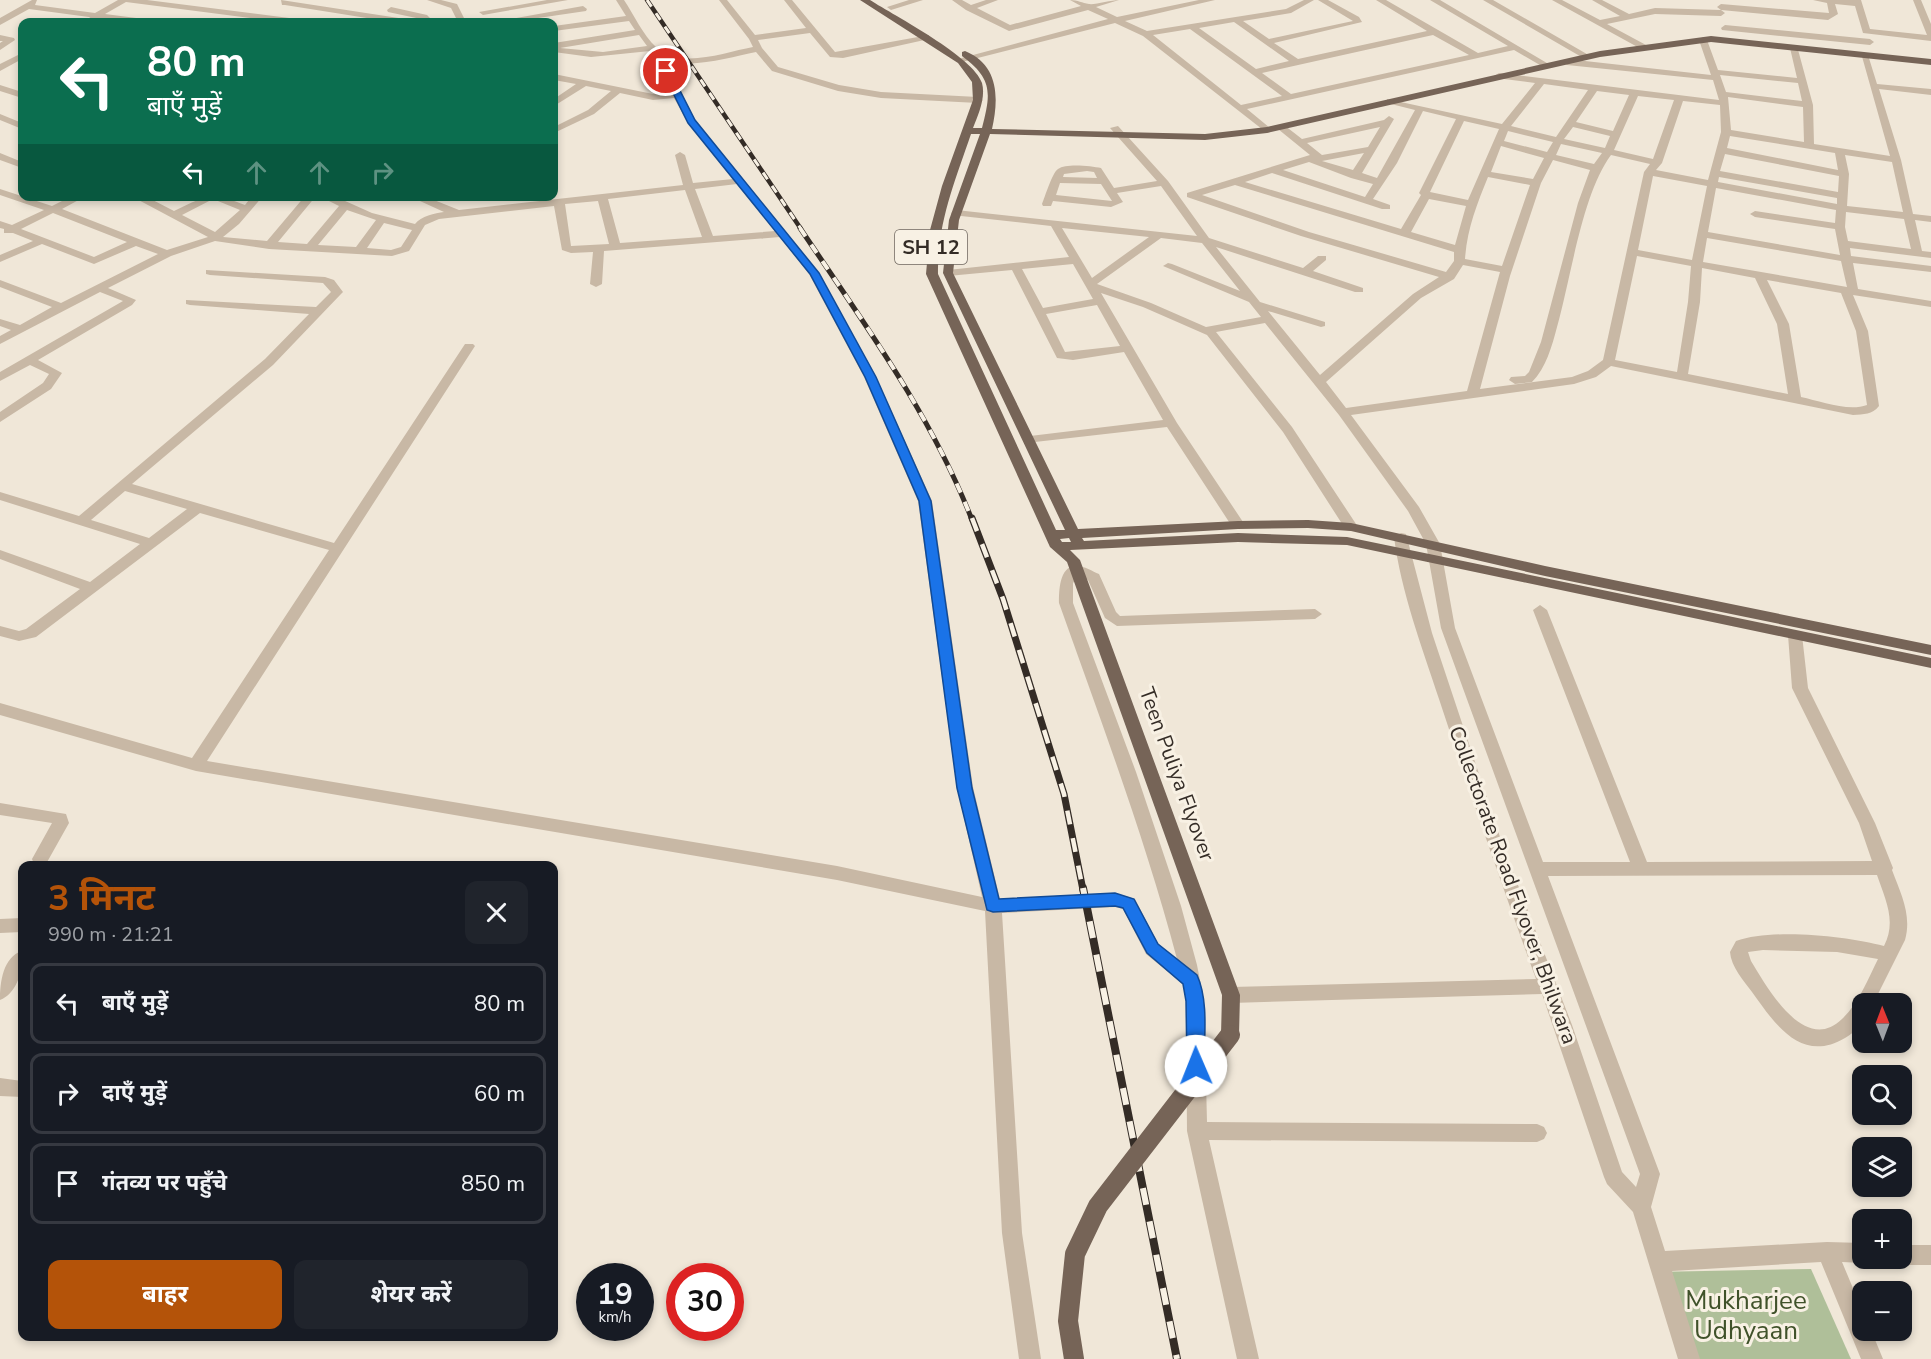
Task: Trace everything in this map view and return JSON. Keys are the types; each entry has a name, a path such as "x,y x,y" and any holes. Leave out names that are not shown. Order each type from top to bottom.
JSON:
{"main road":[{"name":"SH 12","path":"864,0 966,59 977,82 978,100 971,127 941,207 932,240 932,274 1055,541"},
{"name":"SH 12","path":"879,0 987,73 990,81 991,106 987,128 956,213 950,239 948,273 1076,539"},
{"path":"971,127 1205,137 1267,130 1588,57 1643,47 1704,40 1931,62"},
{"path":"1055,541 1238,525 1308,524 1351,527 1433,544 1545,572 1931,650"},
{"path":"1076,539 1297,537 1347,541 1931,663"},
{"path":"1074,565 1076,539"},
{"path":"1055,541 1074,565"},
{"name":"Teen Puliya Flyover","path":"1074,565 1232,995 1230,1035 1098,1206 1075,1254 1068,1321 1074,1359"}],"street":[{"path":"1,22 38,0"},
{"path":"91,18 126,0 214,11 225,9 270,18"},
{"path":"177,6 189,0"},
{"path":"285,0 285,3 307,3 384,18"},
{"path":"431,0 454,6 460,18"},
{"path":"482,0 483,12 487,18"},
{"path":"483,12 564,0"},
{"path":"620,0 664,67 691,121 814,273 870,377 925,501 965,788 993,906 1012,1233 1030,1359"},
{"path":"723,0 775,69 838,88 881,95 978,100"},
{"path":"788,0 830,53 836,56 926,37"},
{"path":"891,7 920,0"},
{"path":"956,0 1002,26 1012,28 1115,0"},
{"path":"969,8 994,0"},
{"path":"1074,0 1146,34 1267,130"},
{"path":"1178,0 1187,5"},
{"path":"966,59 1210,0"},
{"path":"1146,34 1288,11 1310,0"},
{"path":"1266,42 1358,22 1322,0"},
{"path":"1380,0 1477,56"},
{"path":"1434,0 1548,66"},
{"path":"1487,0 1588,57"},
{"path":"1556,0 1643,47"},
{"path":"1596,0 1627,16"},
{"path":"1757,0 1759,11"},
{"path":"1792,0 1801,35"},
{"path":"1816,0 1857,2 1876,57"},
{"path":"1866,31 1931,37 1917,0"},
{"path":"1599,23 1627,16 1643,9 1683,7 1721,7 1831,17 1834,14 1830,1"},
{"path":"348,3 425,18"},
{"path":"524,18 581,4 591,24"},
{"path":"27,6 111,18"},
{"path":"525,6 530,17"},
{"path":"1721,7 1729,41"},
{"path":"213,18 225,9"},
{"path":"558,28 631,18"},
{"path":"1236,20 1296,62"},
{"path":"1,22 12,23"},
{"path":"1193,28 1290,97"},
{"path":"1725,28 1870,42"},
{"path":"753,38 811,30"},
{"path":"558,47 641,32"},
{"path":"1254,72 1433,32"},
{"path":"1682,376 1694,302 1697,264 1714,178 1726,132 1723,99 1704,40"},
{"path":"3,43 18,45"},
{"path":"1239,108 1517,47"},
{"path":"1794,48 1808,105 1809,145"},
{"path":"558,49 573,54 601,56 653,49 673,60 689,62 758,49"},
{"path":"1864,55 1896,160 1917,253"},
{"path":"1567,62 1803,81"},
{"path":"0,68 5,63"},
{"path":"1499,76 1679,98 1808,105"},
{"path":"558,78 658,97 678,95"},
{"path":"1318,382 1417,296 1450,277 1459,256 1464,226 1472,204 1487,174 1504,129 1515,112 1542,81"},
{"path":"558,100 583,84"},
{"path":"1874,86 1931,93"},
{"path":"0,88 18,94"},
{"path":"1474,388 1506,270 1536,183 1558,141 1594,88"},
{"path":"558,128 591,112 617,91"},
{"path":"1343,412 1527,379 1534,373 1547,342 1575,243 1583,204 1596,168 1608,152 1635,92"},
{"path":"1474,388 1574,380 1592,374 1609,362 1649,172 1657,163 1679,98"},
{"path":"1355,176 1388,122 1394,102 1657,163"},
{"path":"1367,201 1392,163 1420,108"},
{"path":"0,117 18,124"},
{"path":"1404,234 1461,118"},
{"path":"1300,142 1388,122"},
{"path":"1570,123 1616,135"},
{"path":"1281,127 1300,142 1313,157 1355,176 1379,183"},
{"path":"1119,132 1164,183 1205,240 1343,412 1414,510 1433,544 1448,628 1650,1174 1641,1207 1689,1359"},
{"path":"1726,132 1896,160"},
{"path":"1500,143 1596,168"},
{"path":"1176,199 1313,157 1328,158 1371,149"},
{"path":"1721,150 1844,174"},
{"path":"1609,362 1860,412 1873,406 1862,331 1849,292 1840,227 1844,174 1839,150"},
{"path":"680,155 708,238"},
{"path":"0,156 18,163"},
{"path":"1087,168 1097,170 1111,191 1118,201 1116,203 1049,201 1063,170 1087,168"},
{"path":"1273,170 1386,207"},
{"path":"1649,172 1714,178 1931,219"},
{"path":"1487,174 1536,183"},
{"path":"146,201 209,232 215,238 230,242 400,252 405,249 417,228 429,218 740,181"},
{"path":"1236,182 1404,234 1459,256 1506,270"},
{"path":"1111,191 1164,183"},
{"path":"0,192 18,198"},
{"path":"1193,195 1305,234 1450,277"},
{"path":"1425,195 1472,204"},
{"path":"602,197 615,246"},
{"path":"27,201 138,241 167,254"},
{"path":"0,235 71,201"},
{"path":"174,215 203,201"},
{"path":"226,201 246,209"},
{"path":"0,341 61,307 167,254 215,238 253,201"},
{"path":"269,246 307,201"},
{"path":"309,248 335,201"},
{"path":"338,201 381,220 417,228"},
{"path":"426,201 458,214"},
{"path":"559,202 566,248 783,234"},
{"path":"956,213 1205,240 1359,290"},
{"path":"1755,214 1840,227"},
{"path":"359,251 381,220"},
{"path":"0,224 94,261 138,241"},
{"path":"1055,224 1171,423 1238,525"},
{"path":"1704,234 1846,259 1931,269"},
{"path":"1090,285 1159,235"},
{"path":"0,259 41,241"},
{"path":"1843,244 1931,255"},
{"path":"596,284 599,247"},
{"path":"1632,252 1849,292 1931,304"},
{"path":"1305,272 1322,258"},
{"path":"948,273 1076,260"},
{"path":"1168,266 1255,302 1321,324"},
{"path":"1016,267 1063,356 1127,348"},
{"path":"80,522 269,362 337,292 330,282 210,272"},
{"path":"1760,276 1783,324 1795,399"},
{"path":"0,283 61,307"},
{"path":"1090,285 1148,305 1207,330 1288,430 1351,527"},
{"path":"0,377 130,300 99,288"},
{"path":"1039,312 1100,301"},
{"path":"190,302 319,311"},
{"path":"1207,330 1268,319"},
{"path":"0,322 19,329"},
{"path":"196,765 469,346"},
{"path":"0,418 47,386 56,373 29,360"},
{"path":"1030,440 1171,423"},
{"path":"123,486 337,548"},
{"path":"0,496 148,542"},
{"path":"0,631 18,636 31,633 148,542 196,508"},
{"name":"Collectorate Road Flyover, Bhilwara","path":"1401,537 1403,553 1425,633 1495,846 1548,986 1614,1177 1641,1207"},
{"path":"0,555 90,587"},
{"path":"1248,1359 1197,1131 1195,1001 1191,980 1172,906 1132,783 1066,603 1066,582 1074,565 1094,577 1110,615 1117,621 1316,614"},
{"path":"1540,610 1579,705 1641,869"},
{"path":"1795,635 1800,688 1867,823 1899,913 1899,930 1869,993"},
{"path":"1,711 196,765 837,873 993,906 1115,900 1129,904 1152,949 1191,980"},
{"path":"0,809 60,818 61,823 40,859"},
{"path":"1537,869 1884,868"},
{"path":"0,926 18,925"},
{"path":"1852,1023 1844,1031 1831,1037 1802,1034 1779,1015 1745,967 1739,957 1739,950 1742,946 1757,942 1824,943 1848,944 1889,954"},
{"path":"0,992 18,964"},
{"path":"1232,995 1548,986"},
{"path":"0,1087 18,1089"},
{"path":"1197,1131 1537,1133"},
{"path":"1658,1262 1827,1252 1852,1253"},
{"path":"1827,1252 1872,1359"},
{"path":"1912,1255 1931,1256"}],"green space":[{"name":"Mukharjee Udhyaan","path":"1811,1269 1851,1359 1683,1359 1652,1272"}],"railway":[{"path":"647,0 801,229"},
{"path":"800,228 916,406 937,443 972,520"},
{"path":"972,518 1003,599 1064,794 1083,890"},
{"path":"1083,888 1177,1359"}],"route":[{"path":"666,71 691,121 814,273 870,377 925,501 965,788 993,906 1115,900 1129,904 1152,949 1191,980 1195,1001 1196,1066"}]}
